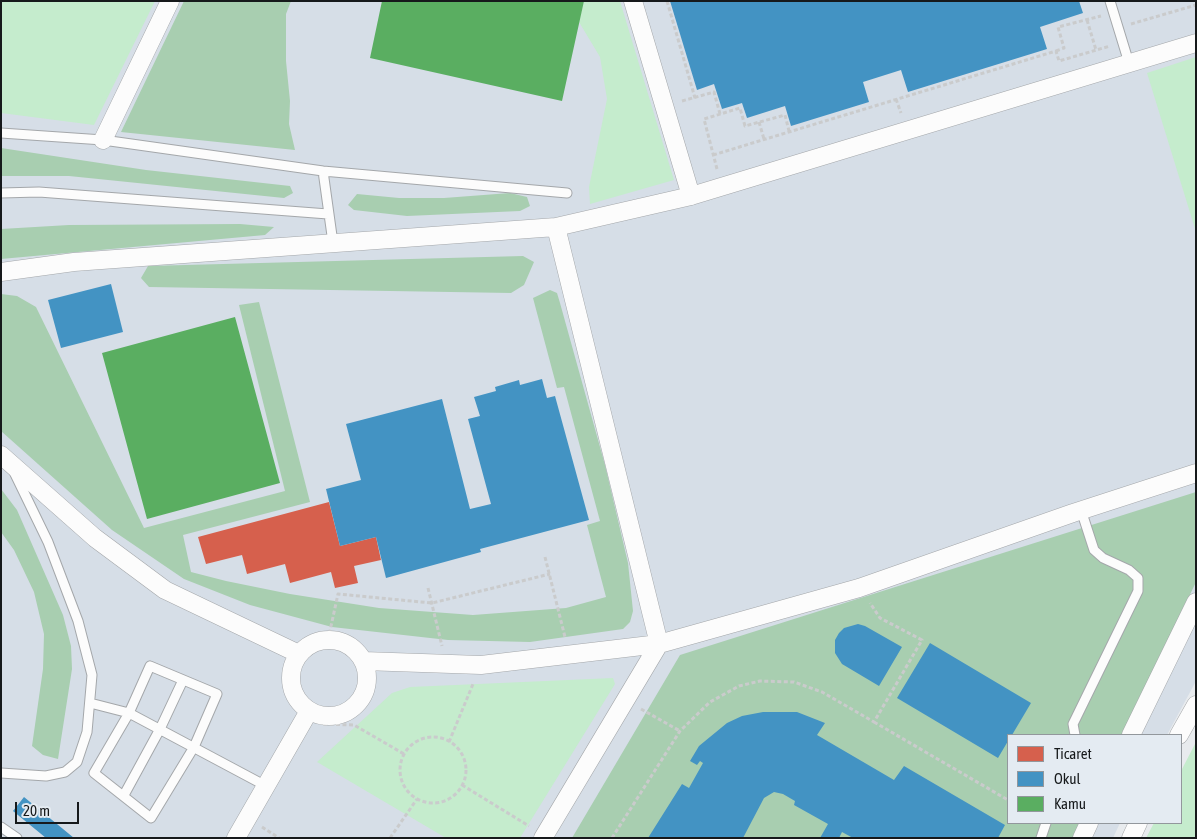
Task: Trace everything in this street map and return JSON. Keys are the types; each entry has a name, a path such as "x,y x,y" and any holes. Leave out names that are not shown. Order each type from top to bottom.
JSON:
{"street":[{"path":"103,140 170,1"},
{"path":"633,1 691,196"},
{"path":"1,272 74,262 556,227 691,196 1196,43"},
{"path":"543,837 659,644 556,227"},
{"path":"5,458 96,538 165,590 300,654"},
{"path":"363,662 481,665 659,644 860,588 1081,510 1196,473"},
{"path":"1131,734 1196,602"},
{"path":"328,640 339,641 349,646 363,662 367,672 364,693 351,710 330,717 306,717 291,684 294,664 300,654 317,642 328,640"},
{"path":"1180,734 1196,704"},
{"path":"236,838 306,717"},
{"path":"1082,838 1089,824"},
{"path":"1131,838 1138,824"}],"lane":[{"path":"1110,1 1129,63"},
{"path":"1,133 103,140 323,171 567,193"},
{"path":"323,171 333,243"},
{"path":"1,193 39,192 328,214"},
{"path":"1,774 46,776 65,772 77,762 86,732 92,676 78,621 48,542 5,458"},
{"path":"1075,734 1073,724 1138,590 1138,578 1129,570 1103,558 1094,550 1081,510"},
{"path":"150,666 217,694 194,747 151,818 94,773 129,713 150,666"},
{"path":"124,796 183,680"},
{"path":"90,703 129,713 266,786"},
{"path":"1041,838 1046,824"},
{"path":"1,827 17,838"}],"path":[{"path":"667,1 695,98"},
{"path":"1118,29 1196,5"},
{"path":"713,154 1064,48 1058,27 1114,13"},
{"path":"1088,20 1096,50"},
{"path":"1056,50 1059,61 1123,43"},
{"path":"665,106 714,92 720,114"},
{"path":"686,178 718,168 704,119 740,108 745,126 785,115 789,131"},
{"path":"759,122 764,139"},
{"path":"545,557 569,655"},
{"path":"328,640 338,594 432,603 550,574"},
{"path":"428,588 447,664"},
{"path":"860,588 880,618 922,640 874,722"},
{"path":"450,742 481,665"},
{"path":"612,838 680,731 710,702 724,692 739,686 767,681 805,684 1007,799"},
{"path":"626,700 680,731"},
{"path":"306,717 354,725 404,754"},
{"path":"440,738 450,742 463,756 465,776 462,785 448,800 427,802 417,799 403,784 400,764 404,754 420,740 440,738"},
{"path":"462,785 543,837"},
{"path":"390,838 417,799"}],"shaded area":[{"path":"1,1 1196,1 1196,681 1168,734 1007,734 1007,824 1120,824 1113,838 1,838"}],"green space":[{"path":"1,1 155,1 94,125 1,113"},
{"path":"184,1 291,1 286,14 286,61 290,101 289,124 295,150 121,132"},
{"path":"584,1 620,1 674,180 590,204 589,187 607,99 600,57 579,22"},
{"path":"1196,57 1196,232 1147,73"},
{"path":"1,148 146,170 290,186 293,193 284,198 69,176 1,176"},
{"path":"510,193 527,197 530,206 520,211 407,216 354,210 348,205 357,194 399,198 444,198"},
{"path":"240,224 274,227 265,235 1,259 1,229 69,225"},
{"path":"523,256 534,262 524,285 511,293 149,287 141,278 148,266"},
{"path":"550,290 557,293 560,303 605,465 628,563 633,611 630,622 623,629 530,642 448,640 332,627 250,605 184,579 112,530 1,431 1,294 17,296 36,307 144,528 285,491 239,305 259,302 310,502 183,535 191,572 290,594 379,608 473,615 566,608 606,597 587,525 600,521 564,387 557,388 533,298"},
{"path":"1,489 17,510 63,615 71,646 72,669 58,759 43,755 32,746 43,669 44,634 34,592 14,550 1,532"},
{"path":"1196,492 1196,582 1123,734 1007,734 1007,824 1080,824 1073,838 572,838 680,655"},
{"path":"613,678 615,684 520,838 446,838 317,762 392,693 410,687"},
{"path":"1196,742 1196,838 1146,838 1153,824 1182,824 1182,769"}],"building: Ticaret":[{"path":"329,502 340,546 376,537 381,560 354,566 358,583 335,588 331,572 290,583 285,564 247,574 242,555 206,564 198,537"}],"building: Okul":[{"path":"670,1 1079,1 1083,13 1040,27 1047,49 908,92 901,70 863,82 869,102 791,126 785,106 747,118 742,103 722,109 714,84 697,90"},
{"path":"111,284 123,332 61,348 48,300"},
{"path":"542,379 547,398 555,396 589,520 480,549 481,552 386,578 376,537 340,546 326,489 361,480 346,424 442,399 470,509 491,504 468,419 480,416 474,397 496,391 495,387 519,380 520,385"},
{"path":"858,624 902,647 879,686 842,664 835,653 835,640 839,633 844,628"},
{"path":"930,643 1031,703 1013,734 1007,734 1007,743 998,758 897,698"},
{"path":"763,712 797,712 825,723 817,735 894,780 904,766 1005,825 998,838 853,838 842,832 839,838 820,838 828,824 794,805 795,801 783,794 774,792 764,798 743,838 648,838 682,784 689,788 703,763 700,761 697,765 690,761 699,746 727,723 742,716"},
{"path":"24,797 74,838 46,838 13,811"}],"building: Kamu":[{"path":"382,1 584,1 562,101 370,58"},
{"path":"235,317 280,483 147,519 102,353"}]}
